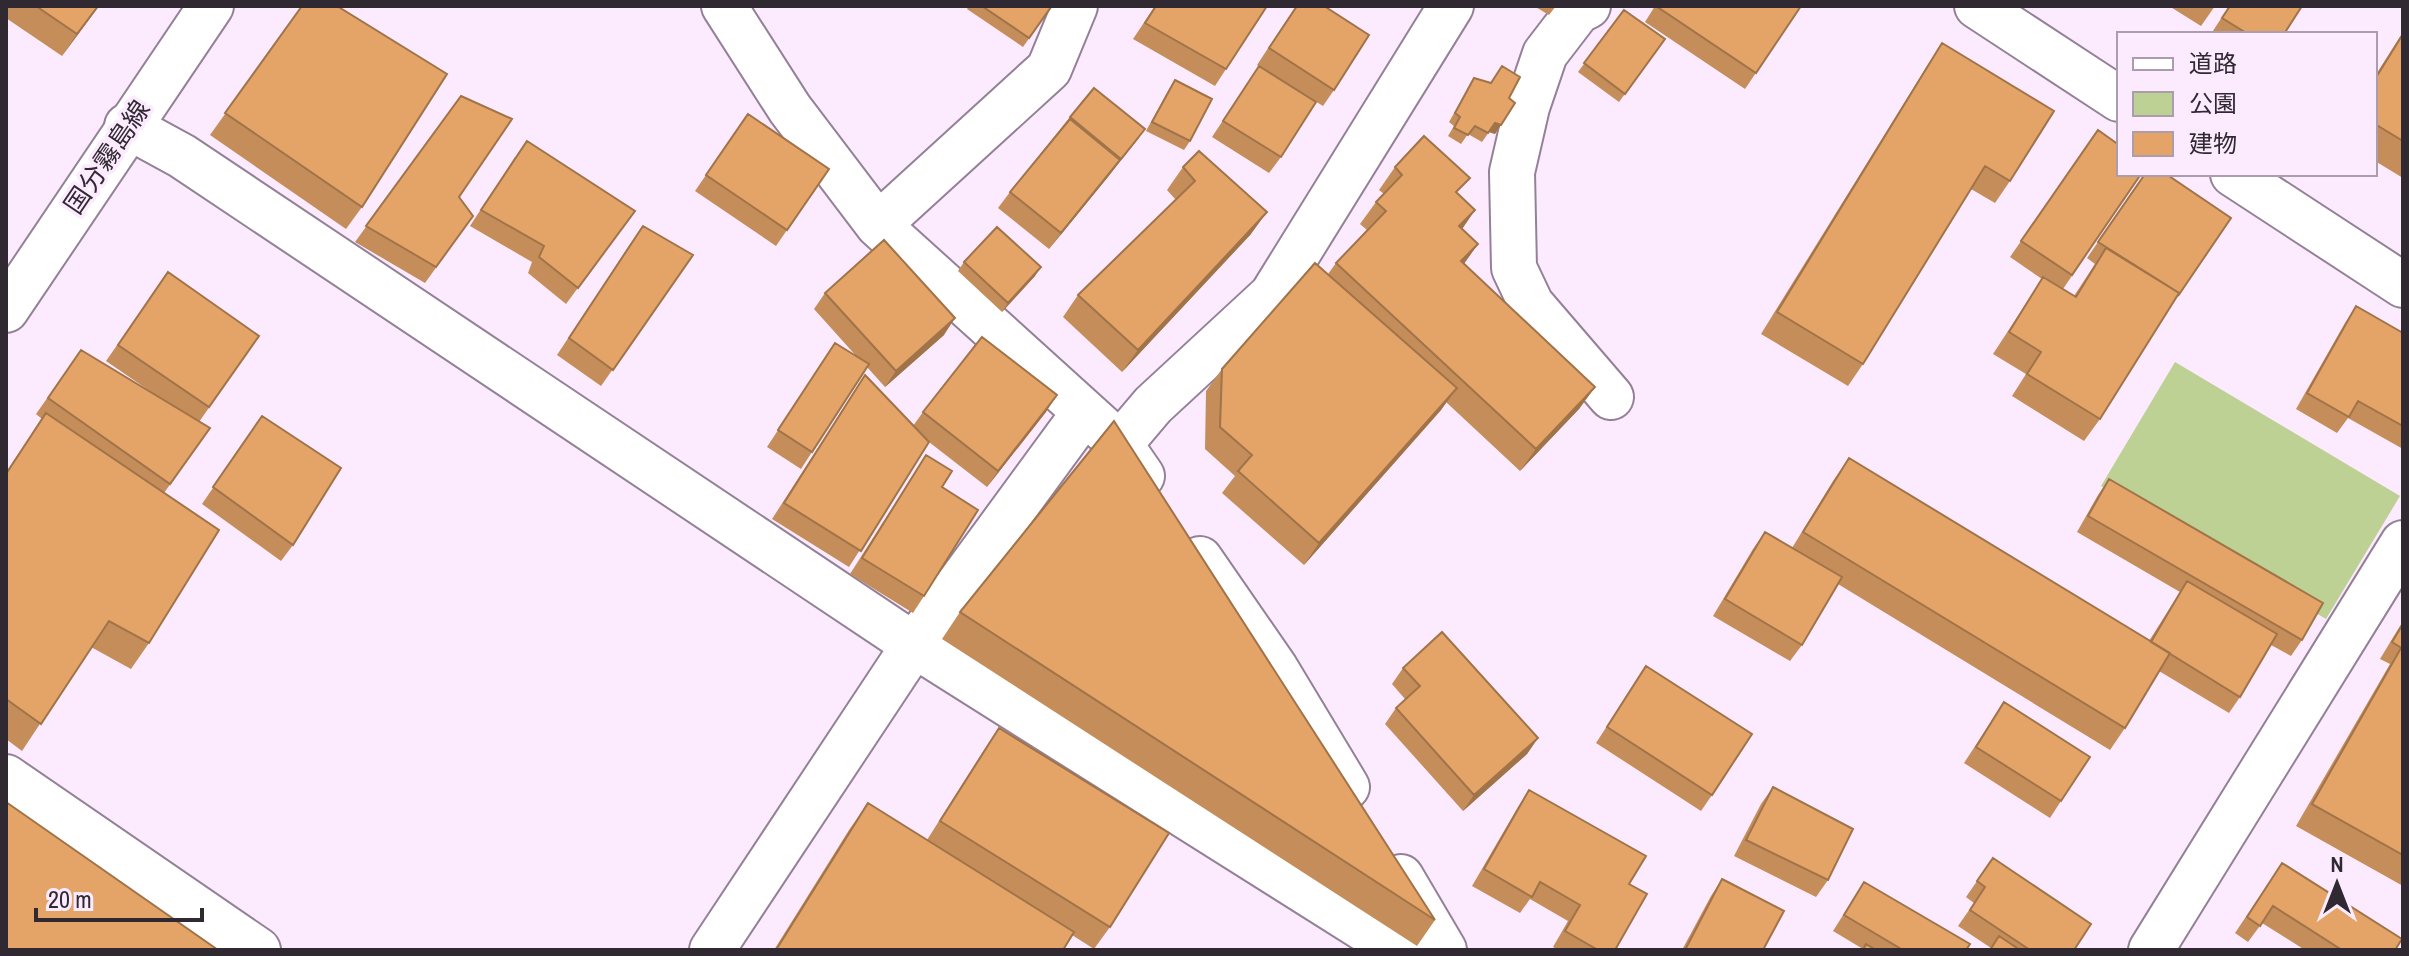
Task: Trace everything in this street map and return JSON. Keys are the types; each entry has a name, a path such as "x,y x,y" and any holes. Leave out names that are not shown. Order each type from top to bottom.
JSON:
{"street":[{"name":"国分霧島線","path":"6,310 127,126 211,6"},
{"path":"724,6 790,109 878,225 1120,444 1276,669 1444,950"},
{"path":"878,225 1049,69 1075,6"},
{"path":"1120,444 1153,405 1272,295 1451,6"},
{"path":"1588,6 1578,11 1545,54 1527,107 1512,172 1514,268 1531,304 1611,397"},
{"path":"1977,6 2117,98"},
{"path":"127,126 182,156 914,645 1398,950"},
{"path":"2236,176 2403,285"},
{"path":"712,950 914,645 1084,413"},
{"path":"2151,950 2403,543"},
{"path":"6,777 258,950"}],"green space":[{"path":"2175,362 2400,496 2326,619 2101,486"}],"building":[{"path":"36,6 98,6 77,34"},
{"path":"302,6 337,6 447,74 362,207 225,113"},
{"path":"982,6 1049,6 1051,7 1029,38"},
{"path":"1156,6 1267,6 1226,69 1145,23"},
{"path":"1297,6 1324,6 1369,35 1334,90 1269,48"},
{"path":"1656,6 1801,6 1756,73"},
{"path":"2230,6 2302,6 2285,32 2245,32 2222,18"},
{"path":"1624,10 1665,39 1625,94 1584,63"},
{"path":"2403,34 2403,141 2377,125 2377,76"},
{"path":"1942,43 2054,111 2010,181 1985,166 1863,364 1777,312"},
{"path":"1259,66 1316,102 1281,157 1223,121"},
{"path":"1502,66 1520,77 1509,98 1515,103 1501,125 1495,123 1488,133 1475,126 1468,135 1454,128 1460,117 1455,113 1474,78 1491,83"},
{"path":"1175,80 1212,99 1190,141 1152,122"},
{"path":"1094,88 1145,129 1121,159 1070,117"},
{"path":"461,96 512,119 459,197 473,216 436,267 366,226"},
{"path":"748,114 829,169 787,230 706,175"},
{"path":"1070,119 1120,160 1061,233 1010,192"},
{"path":"2098,130 2117,144 2117,176 2140,176 2072,275 2021,241"},
{"path":"1424,136 1470,178 1456,192 1475,210 1459,226 1478,244 1461,261 1595,387 1536,449 1336,263 1386,211 1376,202 1402,175 1395,167"},
{"path":"527,141 635,211 578,288 539,257 544,246 481,210"},
{"path":"1199,151 1267,212 1138,350 1078,295 1195,181 1183,167"},
{"path":"2144,176 2169,176 2231,218 2178,296 2179,293 2098,242"},
{"path":"643,226 693,255 613,370 569,338"},
{"path":"997,227 1041,267 1008,303 964,262"},
{"path":"884,240 955,318 896,371 825,293"},
{"path":"2106,248 2179,293 2100,419 2027,374 2041,352 2009,332 2043,277 2076,297"},
{"path":"1315,263 1457,388 1319,543 1238,471 1252,455 1220,427 1222,369"},
{"path":"168,272 259,336 209,407 118,345"},
{"path":"2356,306 2403,333 2403,426 2358,401 2349,417 2307,393"},
{"path":"982,337 1057,395 998,471 923,412"},
{"path":"835,343 869,364 812,452 778,430"},
{"path":"81,350 210,428 170,484 48,398"},
{"path":"865,375 929,442 861,551 784,503"},
{"path":"46,413 219,530 149,643 109,621 41,724 6,699 6,474"},
{"path":"262,416 341,468 293,545 213,487"},
{"path":"1114,421 1435,920 960,612"},
{"path":"926,455 952,471 942,487 978,510 924,596 862,558"},
{"path":"1849,458 2170,653 2125,728 1803,532"},
{"path":"2109,479 2323,603 2302,640 2088,516"},
{"path":"1765,532 1842,577 1802,645 1725,599"},
{"path":"2187,581 2277,634 2240,697 2151,642"},
{"path":"2403,624 2403,649 2392,642"},
{"path":"1442,632 1538,738 1474,795 1396,708 1420,686 1403,668"},
{"path":"2403,649 2403,855 2312,804"},
{"path":"1646,666 1752,734 1712,795 1607,727"},
{"path":"2004,702 2090,757 2061,801 1976,747"},
{"path":"999,728 1169,833 1110,927 940,821"},
{"path":"1773,787 1853,829 1828,880 1746,840"},
{"path":"1529,790 1646,856 1629,884 1647,894 1615,950 1598,950 1565,931 1580,905 1540,882 1532,897 1484,869"},
{"path":"6,802 218,950 6,950"},
{"path":"868,803 1074,932 1063,950 776,950"},
{"path":"1993,858 2091,924 2074,950 2030,950 1970,910 1985,887 1977,881"},
{"path":"2282,863 2402,939 2395,950 2342,950 2273,906 2260,926 2247,917"},
{"path":"1722,879 1784,911 1763,950 1685,950"},
{"path":"1864,882 1970,944 1966,950 1903,950 1844,915"},
{"path":"1999,936 2020,950 1990,950"}]}
